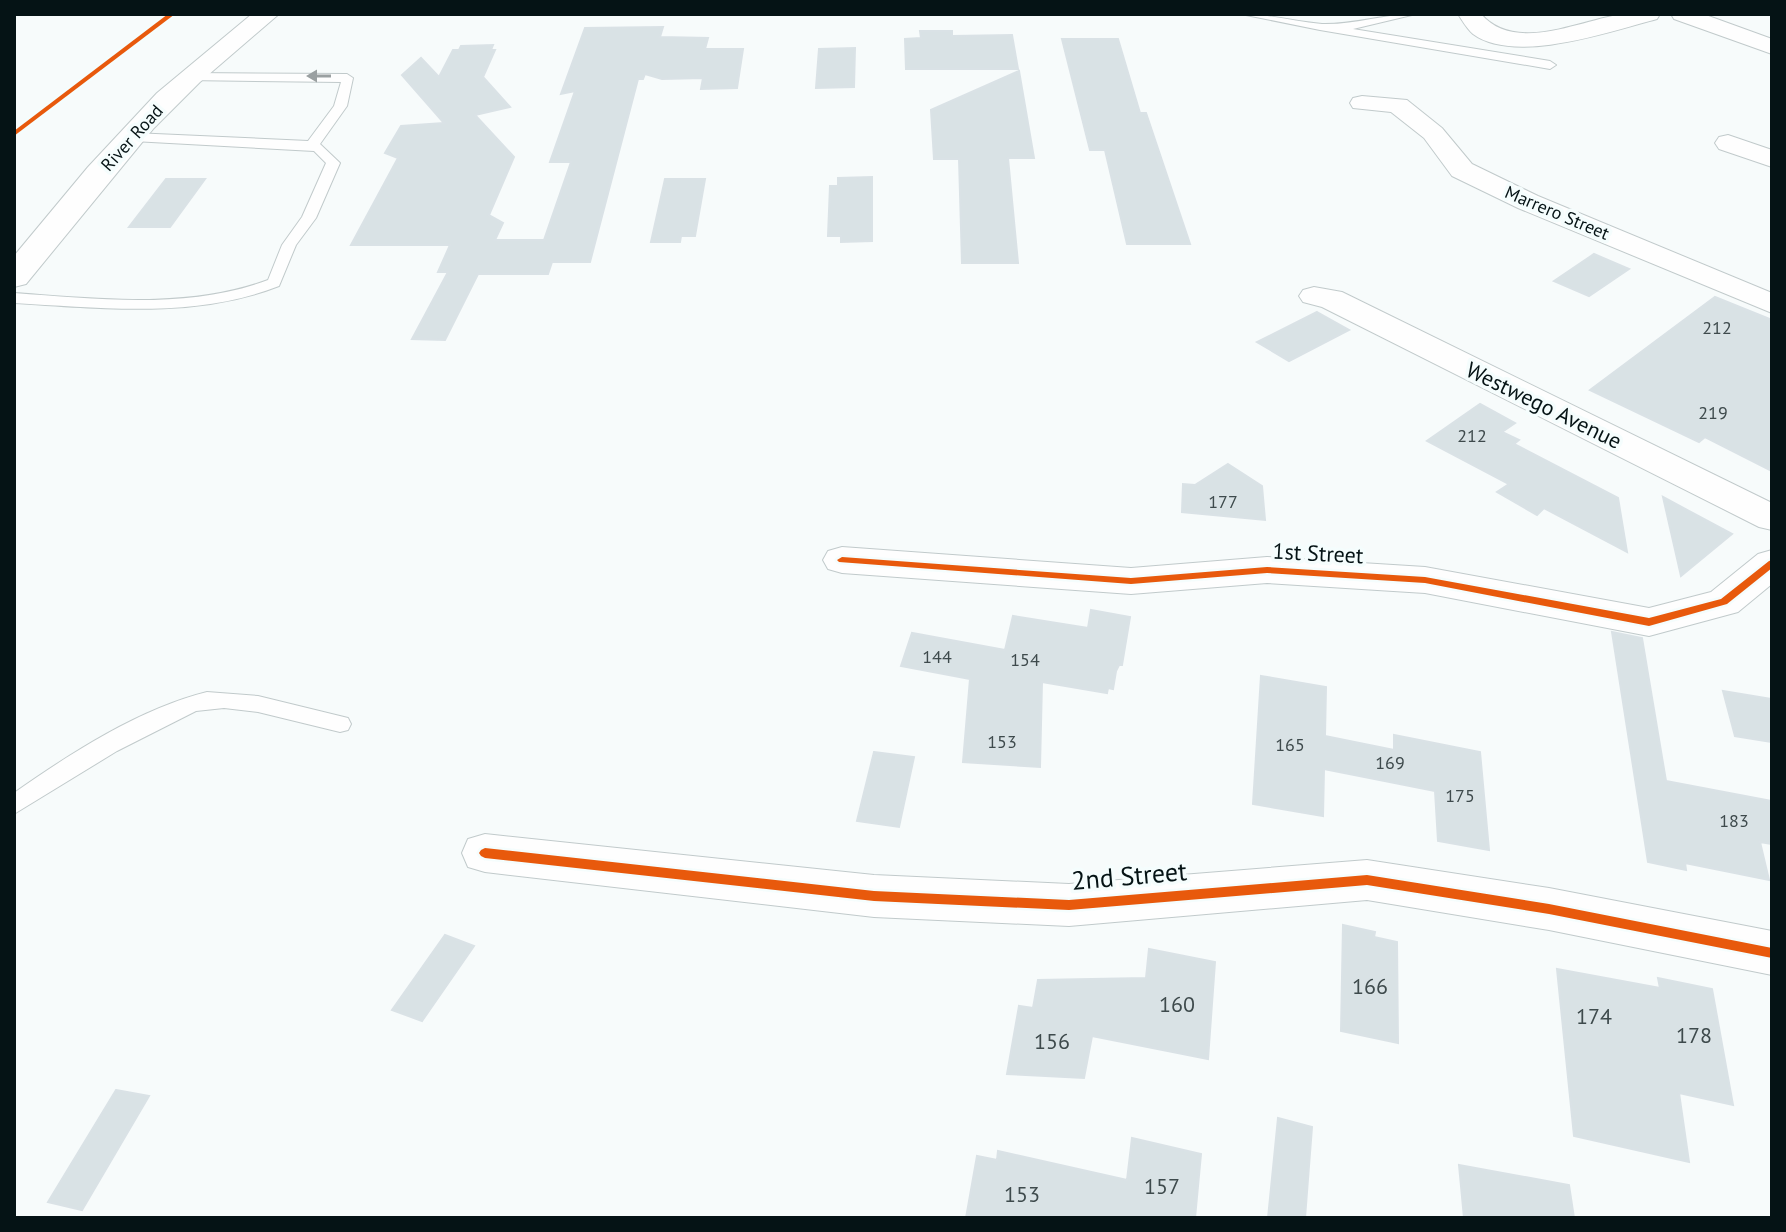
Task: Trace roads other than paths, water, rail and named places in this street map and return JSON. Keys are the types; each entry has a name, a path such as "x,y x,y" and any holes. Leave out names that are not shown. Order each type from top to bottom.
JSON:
{"street":[{"name":"River Road","path":"14,277 133,137 190,77 267,14"},
{"path":"1469,14 1473,22 1498,35 1535,40 1649,14"},
{"path":"1682,14 1772,47"},
{"name":"Marrero Street","path":"1362,103 1398,105 1433,133 1462,170 1528,202 1772,304"},
{"path":"1728,143 1772,159"},
{"name":"Westwego Avenue","path":"1314,296 1331,299 1772,518"},
{"name":"1st Street","path":"842,560 1131,581 1267,570 1425,580 1649,622 1724,602 1772,563"},
{"name":"2nd Street","path":"485,853 874,896 1069,905 1367,880 1549,909 1772,953"}],"lane":[{"path":"1247,14 1550,65"},
{"path":"1320,27 1347,27 1410,14"},
{"path":"190,77 347,78 347,90 339,109 312,145"},
{"path":"14,298 155,304 235,297 267,287 274,283 289,245 309,218 333,163 312,145 133,137"},
{"path":"17,801 153,720 203,700 260,702 340,724"}]}
